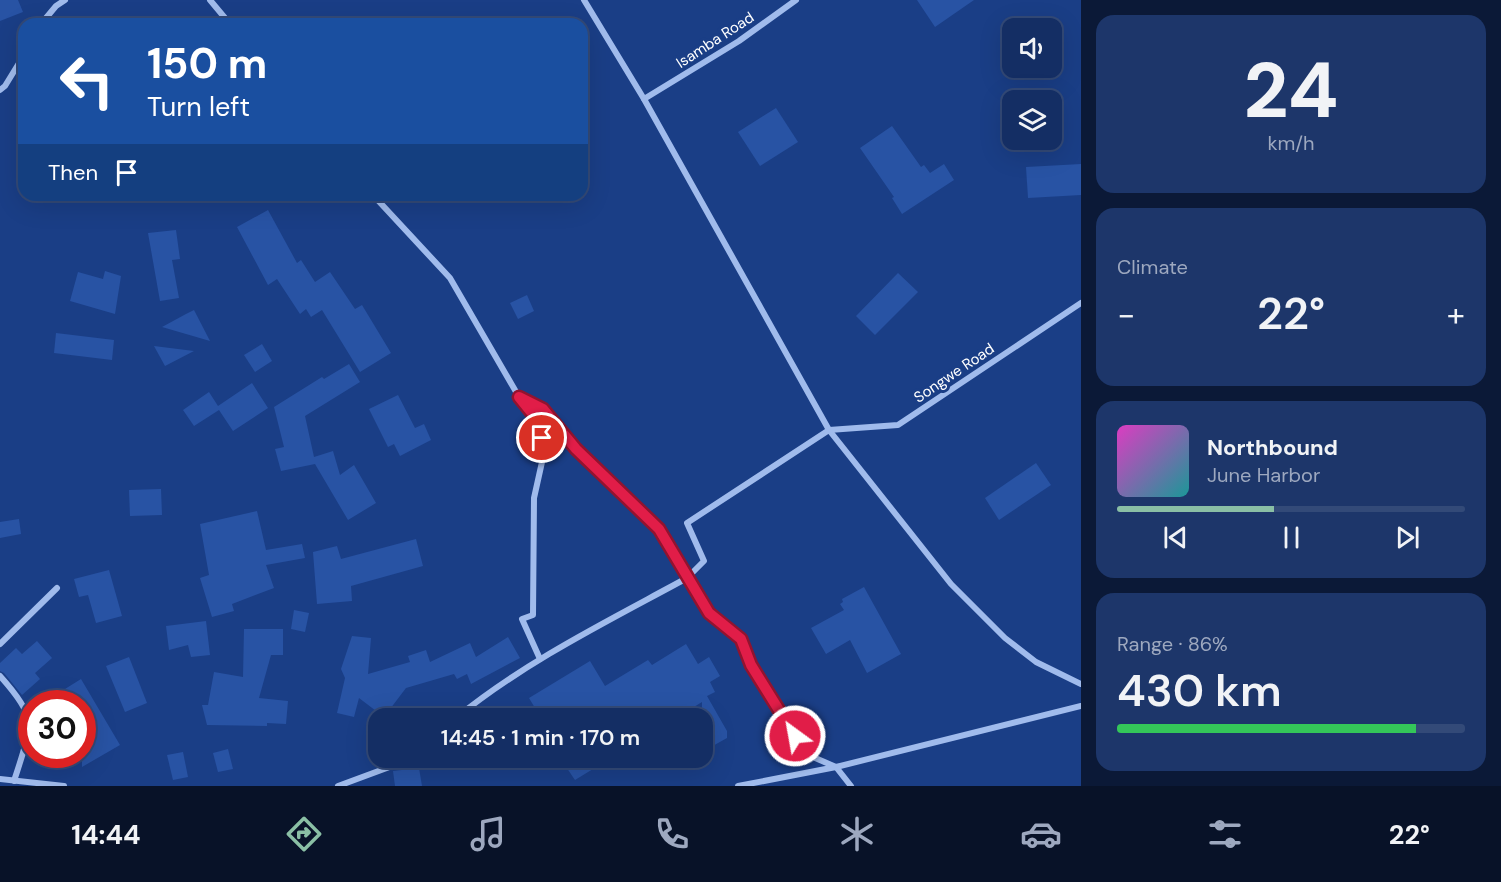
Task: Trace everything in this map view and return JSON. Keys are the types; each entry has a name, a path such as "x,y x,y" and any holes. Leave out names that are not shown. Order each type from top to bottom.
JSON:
{"street":[{"path":"46,18 56,6 65,0"},
{"path":"210,0 225,18"},
{"path":"584,0 644,99 829,430 951,584 1005,638 1028,656 1081,684"},
{"name":"Isamba Road","path":"644,99 739,41 796,0"},
{"path":"0,90 5,86 18,64"},
{"path":"379,201 450,278 519,397 540,423 544,453 534,498 533,615 522,619 540,659"},
{"name":"Songwe Road","path":"829,430 898,425 1081,303"},
{"path":"519,397 543,409 576,449 659,529 709,613 741,639 751,665 806,754 836,766 851,786"},
{"path":"468,708 540,659 687,578 704,561 687,523 829,430"},
{"path":"0,644 57,588"},
{"path":"0,676 11,688 28,718 28,729 14,781"},
{"path":"738,786 836,766 1081,706"},
{"path":"338,786 387,768"},
{"path":"0,779 64,786"}],"building":[{"path":"0,0 18,0 23,12 0,21"},
{"path":"917,0 974,0 935,27"},
{"path":"776,108 798,142 760,166 738,132"},
{"path":"892,126 921,167 924,165 930,173 944,164 954,180 902,214 892,198 894,197 860,148"},
{"path":"1081,164 1081,195 1028,198 1026,167"},
{"path":"268,210 297,263 301,260 315,282 330,272 355,309 362,305 391,353 360,372 322,310 311,317 306,309 300,314 277,279 268,285 237,227"},
{"path":"176,230 180,259 172,260 179,298 160,301 148,233"},
{"path":"105,271 121,276 115,314 70,301 78,272 103,279"},
{"path":"898,273 918,292 875,335 856,316"},
{"path":"527,295 534,311 518,319 510,303"},
{"path":"194,310 210,341 162,327 186,314"},
{"path":"56,333 114,340 112,360 54,353"},
{"path":"262,344 272,361 255,372 244,355"},
{"path":"154,346 194,351 165,366"},
{"path":"349,364 360,382 305,416 314,457 333,451 340,475 354,465 376,503 348,520 315,464 281,471 275,449 284,447 274,407 322,377 324,379"},
{"path":"252,383 268,408 233,431 219,410 194,426 183,410 209,392 218,406"},
{"path":"398,395 415,428 424,424 431,440 400,456 394,444 388,447 369,409"},
{"path":"1036,463 1051,485 999,520 985,498"},
{"path":"161,489 162,515 130,516 129,490"},
{"path":"257,511 266,550 302,544 305,558 266,565 274,588 232,604 234,611 212,617 200,578 209,575 200,524"},
{"path":"19,519 21,534 0,538 0,522"},
{"path":"416,539 423,566 351,586 352,601 317,604 313,552 337,546 341,559"},
{"path":"109,570 122,616 96,623 88,595 79,597 74,579"},
{"path":"864,587 901,654 867,673 850,640 826,654 811,628 844,610 840,604 843,602 842,599"},
{"path":"294,610 309,613 305,632 291,629"},
{"path":"206,621 210,655 191,657 188,645 169,650 166,626"},
{"path":"244,629 283,629 283,655 271,655 259,698 288,701 286,724 207,725 202,705 208,705 214,672 243,677"},
{"path":"352,636 371,638 368,674 410,662 408,656 426,650 430,662 470,643 476,657 508,637 520,658 471,684 467,674 457,679 454,674 406,688 391,708 372,708 359,698 354,717 337,713 345,678 341,669"},
{"path":"37,641 52,658 35,673 40,679 28,690 18,690 0,671 0,663 16,648 22,654"},
{"path":"686,644 698,664 709,657 720,676 710,682 715,692 707,696 727,731 727,738 713,746 713,708 702,708 702,702 692,708 619,708 618,706 614,708 535,708 529,698 590,661 605,686 648,660 652,665"},
{"path":"129,657 147,703 125,712 106,666"},
{"path":"81,679 88,690 63,690"},
{"path":"96,704 120,745 96,759"},
{"path":"228,749 233,769 218,772 213,753"},
{"path":"183,752 188,777 173,780 167,755"},
{"path":"419,768 422,786 395,786 393,771"},
{"path":"567,768 595,768 575,780"}],"route":[{"path":"542,438 540,423 519,397 543,409 576,449 659,529 709,613 741,639 751,665 795,736"}]}
